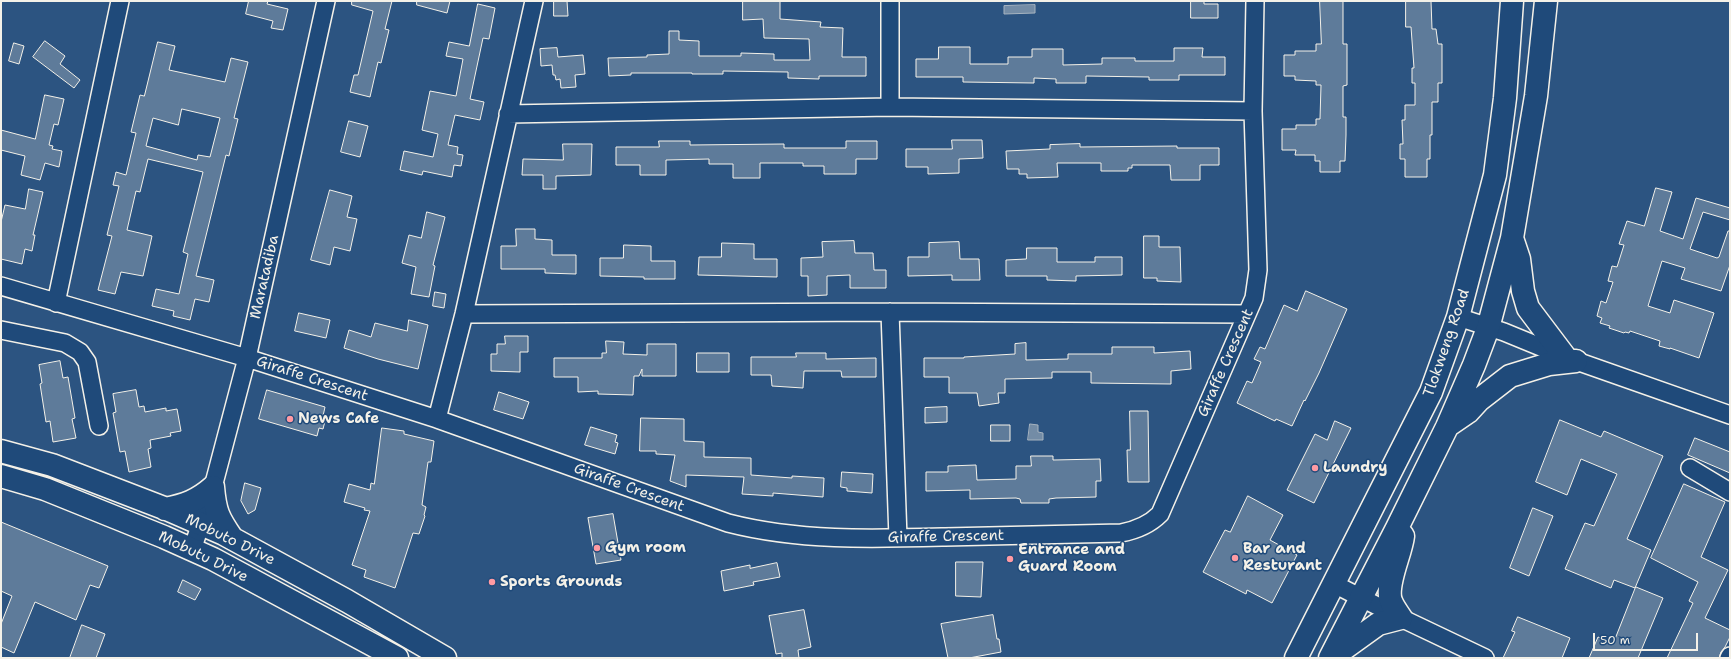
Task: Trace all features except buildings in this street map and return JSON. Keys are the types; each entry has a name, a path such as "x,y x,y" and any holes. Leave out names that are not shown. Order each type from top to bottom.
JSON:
{"main road":[{"name":"Tlokweng Road","path":"1331,658 1447,427 1474,365 1488,328 1512,238 1536,96 1546,1"},
{"name":"Tlokweng Road","path":"1296,658 1431,392 1458,318 1495,175 1505,98 1511,4"},
{"path":"1447,427 1468,412 1479,400 1510,376 1571,359 1528,308 1523,291 1519,259 1512,238"},
{"name":"Mobuto Drive","path":"1,451 52,465 165,509 232,538 347,601 445,658"},
{"name":"Mobutu Drive","path":"1,476 45,489 213,559 393,657"},
{"path":"165,509 192,502 213,487"},
{"path":"213,487 215,508 219,520 232,538"},
{"path":"1331,658 1378,624 1401,618 1391,602 1390,595 1390,587 1403,536 1397,528"}],"street":[{"path":"56,303 120,1"},
{"name":"Maratadiba","path":"192,550 213,487 247,358 326,1"},
{"path":"437,419 464,314 534,1"},
{"path":"890,1 890,107"},
{"name":"Giraffe Crescent","path":"1,286 247,358 437,419 736,525 759,531 790,535 898,538 1121,533 1142,527 1152,522 1160,514 1254,298 1258,270 1253,110 1256,1"},
{"path":"508,114 890,107 1253,110"},
{"path":"464,314 890,312 1247,314"},
{"path":"890,312 898,538"},
{"path":"1458,318 1504,332 1571,359 1730,415"},
{"path":"1,330 65,343 80,352 87,362 99,426"},
{"path":"1690,468 1730,492"},
{"path":"1334,584 1485,658"}],"water":[{"path":"1035,5 1035,13 1004,14 1004,6"},
{"path":"1030,424 1038,425 1038,432 1043,433 1043,440 1028,440"}],"place":[{"name":"News Cafe","path":"290,419"},
{"name":"Laundry","path":"1315,468"},
{"name":"Gym room","path":"597,548"},
{"name":"Bar and Resturant","path":"1235,558"},
{"name":"Entrance and Guard Room","path":"1010,559"},
{"name":"Sports Grounds","path":"492,582"}]}
